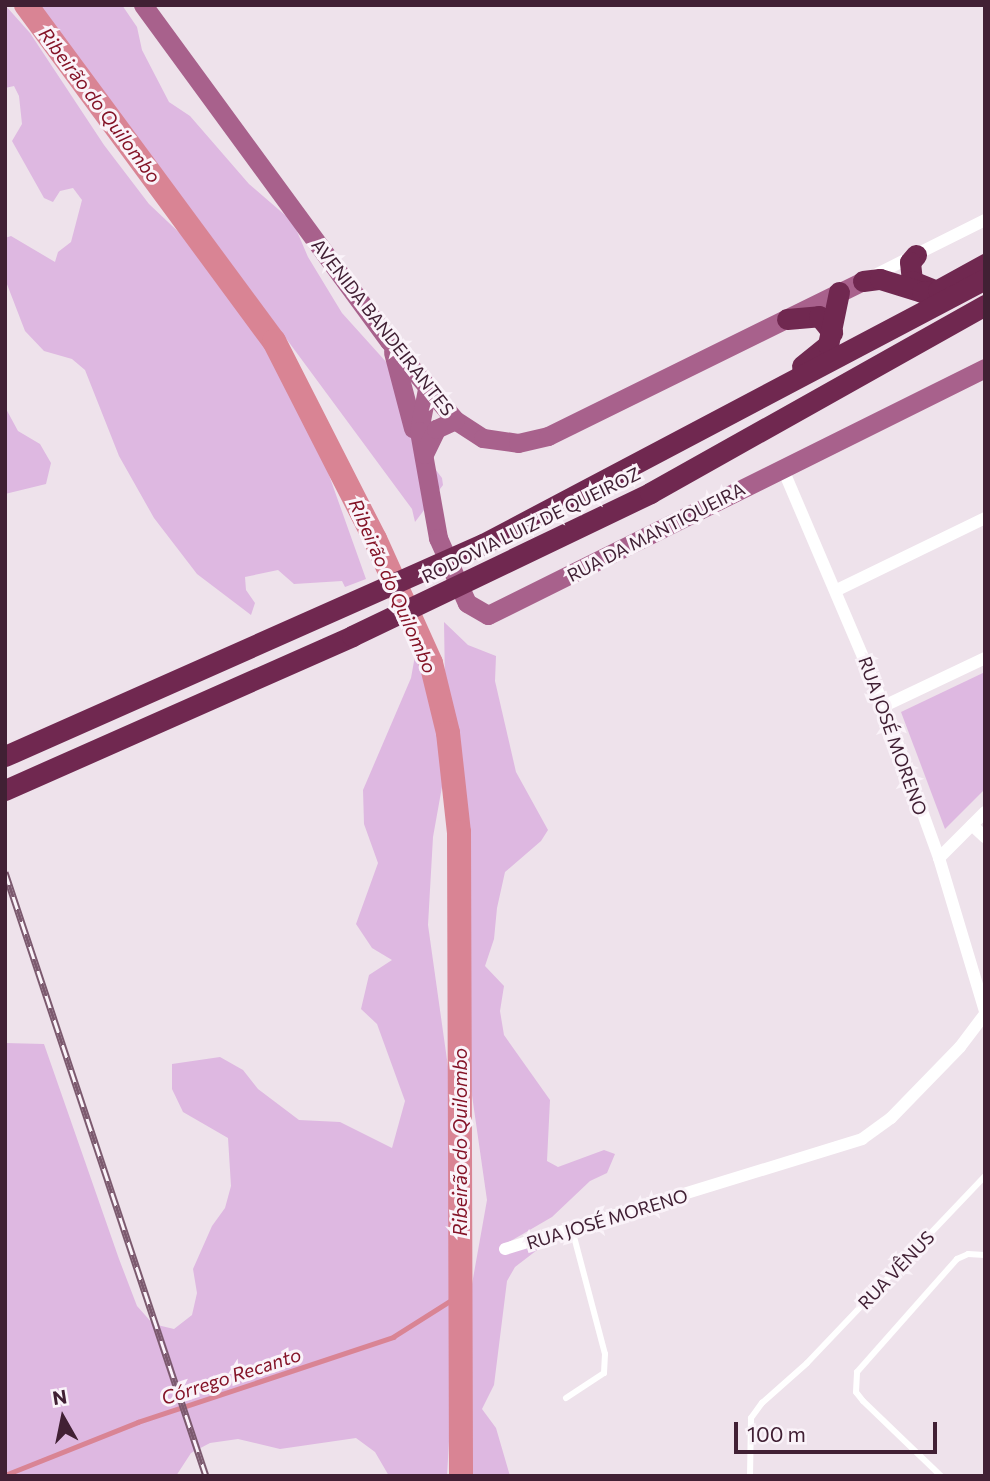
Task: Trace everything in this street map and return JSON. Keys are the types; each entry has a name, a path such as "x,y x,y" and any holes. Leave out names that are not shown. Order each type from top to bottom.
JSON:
{"highway":[{"path":"916,254 909,262 912,281 938,290"},
{"path":"863,281 880,279 922,292 938,290 985,264"},
{"name":"RODOVIA LUIZ DE QUEIROZ","path":"5,756 343,609 483,544 619,475 985,279"},
{"path":"619,475 820,356 832,332 839,292"},
{"name":"RODOVIA LUIZ DE QUEIROZ","path":"9,788 352,636 650,493 985,305"},
{"path":"787,319 819,316 832,332"}],"main road":[{"name":"AVENIDA BANDEIRANTES","path":"144,5 389,341 463,429 501,442 548,436 863,281"},
{"path":"389,341 417,445 424,454 436,429 455,420"},
{"name":"RUA DA MANTIQUEIRA","path":"431,393 419,416 438,538 467,603 488,615 985,368"}],"street":[{"path":"863,281 985,220"},
{"name":"RUA JOSÉ MORENO","path":"505,1250 862,1139 899,1110 985,1013 939,858 884,706 837,590 782,467"},
{"path":"837,590 985,517"},
{"path":"884,706 985,658"},
{"path":"939,858 985,812"},
{"path":"972,825 985,837"}],"lane":[{"name":"RUA VÊNUS","path":"750,1476 751,1418 985,1176"},
{"path":"566,1398 604,1373 606,1354 572,1230"},
{"path":"941,1476 863,1401 856,1392 857,1372 957,1259 968,1254 985,1255"}],"shaded area":[{"path":"5,5 30,33 104,145 149,204 205,257 299,375 311,397 324,461 366,579 345,587 342,581 294,584 278,570 245,577 246,590 255,603 251,615 197,574 154,518 119,456 85,370 72,359 44,351 25,331 5,279 5,238 11,236 55,262 58,252 71,242 82,200 73,188 60,191 53,202 44,198 12,141 22,124 19,96 14,86 5,88"},
{"path":"40,5 122,5 137,27 142,50 169,102 190,116 249,184 293,222 308,257 342,313 397,374 420,449 442,478 443,485 415,522 412,509"},
{"path":"5,407 18,431 40,444 51,463 46,484 5,494"},
{"path":"444,622 468,645 496,656 495,681 516,772 548,830 541,841 505,872 497,908 494,939 485,966 504,986 500,1011 504,1035 550,1100 547,1161 558,1167 604,1150 615,1154 607,1173 590,1181 552,1217 509,1242 535,1240 541,1247 515,1267 507,1281 494,1385 482,1409 496,1428 510,1476 470,1476 464,1440 464,1329 487,1200 449,935"},
{"path":"418,639 435,682 445,770 433,837 428,925 450,1081 466,1146 447,1476 389,1476 375,1452 356,1438 280,1449 238,1439 210,1443 191,1453 176,1476 5,1476 5,1043 44,1044 137,1306 153,1324 174,1329 192,1315 197,1293 193,1269 212,1226 225,1208 231,1186 228,1138 183,1112 172,1089 172,1064 220,1057 243,1070 258,1089 299,1120 340,1122 392,1148 405,1101 377,1024 361,1009 369,975 392,960 372,948 356,924 378,863 364,824 363,790 411,678"},
{"path":"985,672 985,789 945,829 901,712"}],"waterway":[{"name":"Ribeirão do Quilombo","path":"26,5 274,341 375,539 431,663 448,733 459,832 461,1476"},
{"name":"Córrego Recanto","path":"5,1475 138,1422 393,1337 461,1294"}],"railway":[{"path":"5,872 206,1476"}]}
